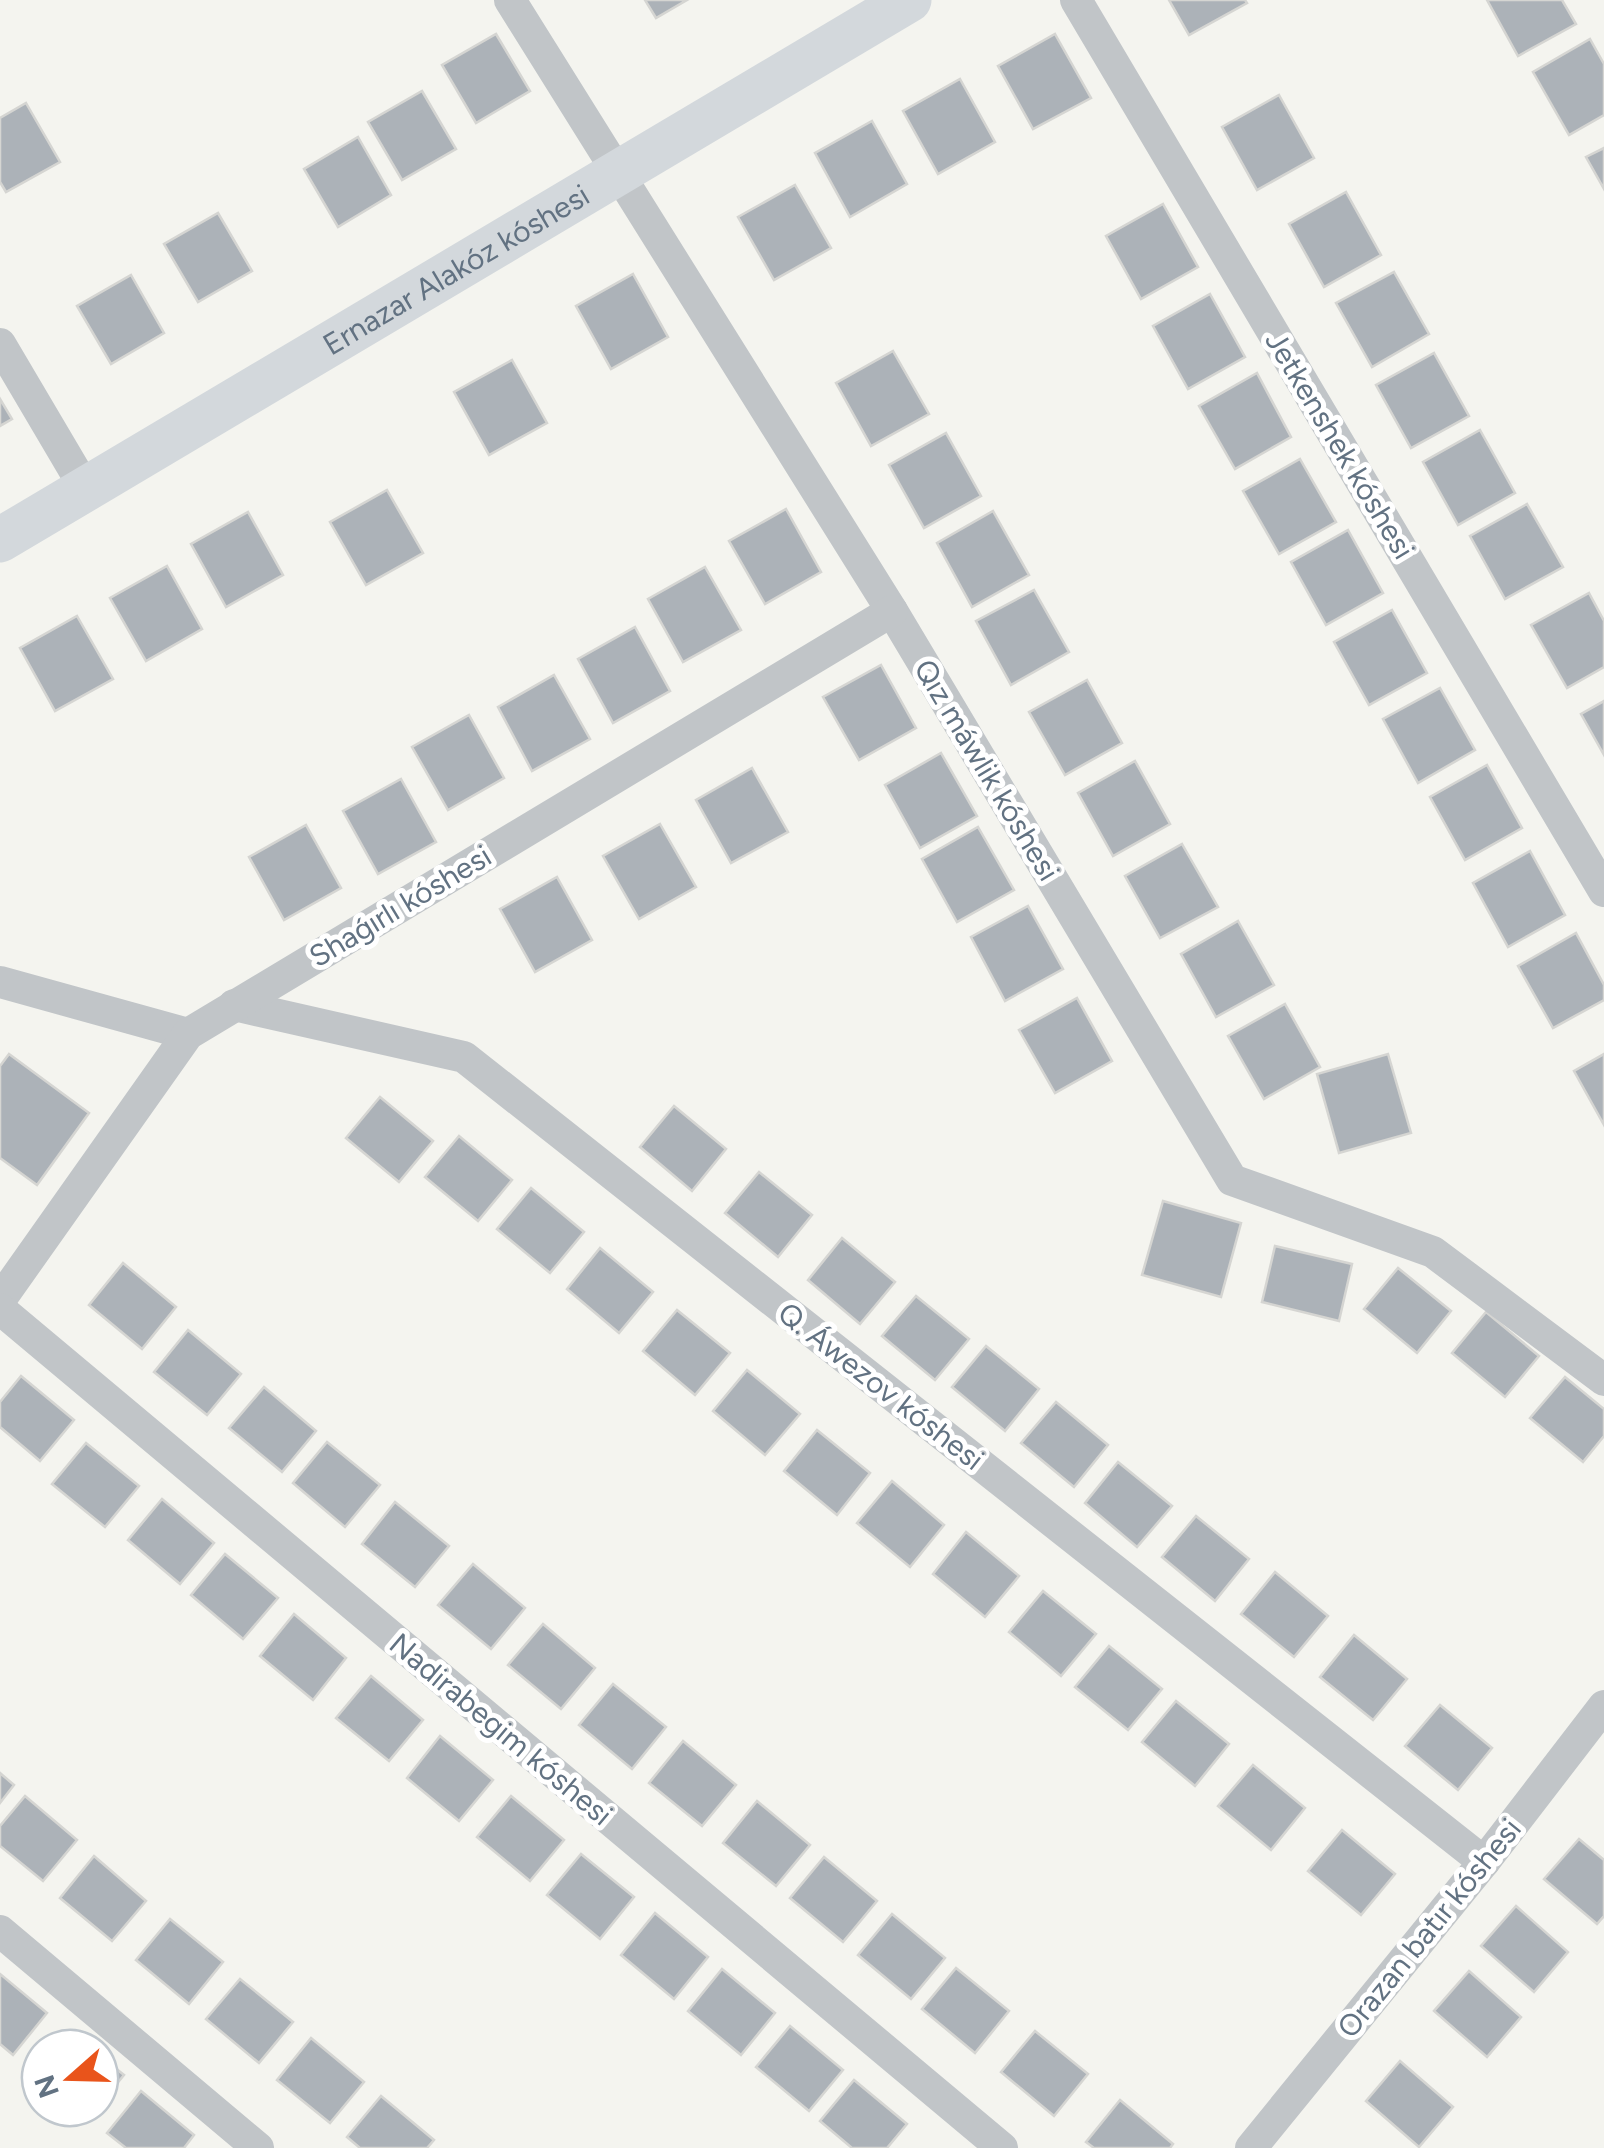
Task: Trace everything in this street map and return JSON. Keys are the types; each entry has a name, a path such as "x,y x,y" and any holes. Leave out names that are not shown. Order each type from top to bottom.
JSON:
{"main road":[{"name":"Ernazar Alakóz kóshesi","path":"0,540 910,0"}],"street":[{"name":"Qız máwlik kóshesi","path":"510,0 892,611 1232,1180 1434,1252 1604,1380"},
{"name":"Jetkenshek kóshesi","path":"1076,0 1604,891"},
{"path":"0,344 86,488"},
{"name":"Shaǵırlı kóshesi","path":"0,1300 188,1034 892,611"},
{"path":"0,982 188,1034"},
{"name":"Q. Áwezov kóshesi","path":"234,1005 464,1056 1484,1862"},
{"name":"Nadirabegim kóshesi","path":"0,1309 1002,2148"},
{"name":"Orazan batır kóshesi","path":"1251,2148 1484,1862 1604,1706"},
{"path":"0,1931 258,2148"}],"building":[{"path":"645,0 687,0 656,18"},
{"path":"1169,0 1245,0 1247,3 1189,35"},
{"path":"1487,0 1562,0 1576,24 1518,56"},
{"path":"496,34 530,91 476,123 442,65"},
{"path":"1055,34 1091,98 1033,129 998,66"},
{"path":"1590,39 1604,64 1604,115 1569,135 1533,72"},
{"path":"960,79 995,142 938,174 903,111"},
{"path":"422,91 456,149 402,180 368,122"},
{"path":"1279,95 1314,158 1257,190 1222,127"},
{"path":"26,103 60,162 6,192 0,182 0,118"},
{"path":"872,121 907,184 850,217 815,153"},
{"path":"358,137 391,195 338,227 304,169"},
{"path":"1604,148 1604,189 1586,157"},
{"path":"795,185 831,248 774,280 738,217"},
{"path":"1346,192 1381,255 1324,287 1289,224"},
{"path":"1163,204 1198,267 1141,299 1106,236"},
{"path":"218,213 252,271 198,302 164,244"},
{"path":"1394,272 1429,334 1372,367 1336,303"},
{"path":"633,274 668,337 611,369 576,306"},
{"path":"131,275 164,333 111,364 77,306"},
{"path":"1210,294 1245,357 1188,389 1153,326"},
{"path":"893,351 929,414 871,446 836,383"},
{"path":"1434,353 1469,416 1411,448 1376,385"},
{"path":"512,360 547,423 489,455 454,392"},
{"path":"1257,373 1291,437 1235,469 1199,406"},
{"path":"0,399 12,419 0,426"},
{"path":"1480,430 1515,493 1458,525 1423,462"},
{"path":"946,433 981,496 924,528 889,465"},
{"path":"1300,459 1336,522 1279,554 1243,491"},
{"path":"387,490 423,553 366,585 330,522"},
{"path":"1527,504 1563,567 1505,599 1470,536"},
{"path":"786,509 821,572 765,604 729,541"},
{"path":"993,511 1029,575 972,607 937,543"},
{"path":"248,512 283,575 226,607 191,544"},
{"path":"1348,530 1383,593 1326,625 1291,562"},
{"path":"167,566 202,629 146,661 110,598"},
{"path":"705,567 741,630 683,662 648,599"},
{"path":"1034,590 1069,652 1011,685 976,621"},
{"path":"1589,593 1604,621 1604,667 1567,688 1531,625"},
{"path":"1392,610 1427,673 1369,705 1334,642"},
{"path":"77,616 113,679 55,711 20,648"},
{"path":"635,627 670,691 613,723 578,659"},
{"path":"881,665 916,728 859,760 823,697"},
{"path":"554,675 590,739 532,771 498,707"},
{"path":"1087,680 1122,743 1065,775 1029,712"},
{"path":"1440,688 1475,750 1418,783 1383,719"},
{"path":"1604,701 1604,755 1581,714"},
{"path":"469,715 504,778 448,810 412,747"},
{"path":"941,753 977,816 920,848 885,785"},
{"path":"1135,761 1170,824 1113,856 1078,793"},
{"path":"1487,765 1522,828 1465,860 1430,797"},
{"path":"752,768 788,832 731,863 696,800"},
{"path":"401,779 436,842 378,874 343,811"},
{"path":"660,824 696,887 639,919 603,856"},
{"path":"306,825 341,888 284,920 249,857"},
{"path":"978,827 1014,890 957,922 922,859"},
{"path":"1182,844 1218,907 1160,938 1125,876"},
{"path":"1530,851 1565,915 1508,947 1473,883"},
{"path":"557,877 592,940 535,972 500,909"},
{"path":"1028,906 1063,969 1005,1001 971,937"},
{"path":"1238,921 1274,985 1216,1017 1181,954"},
{"path":"1576,933 1604,985 1604,1000 1553,1028 1518,966"},
{"path":"1077,998 1112,1061 1055,1093 1019,1030"},
{"path":"1285,1004 1320,1067 1264,1099 1228,1036"},
{"path":"9,1054 89,1113 37,1185 0,1158 0,1066"},
{"path":"1388,1054 1411,1133 1339,1153 1317,1074"},
{"path":"1604,1054 1604,1125 1574,1071"},
{"path":"380,1097 433,1141 399,1182 346,1138"},
{"path":"674,1106 726,1149 692,1191 640,1147"},
{"path":"459,1136 512,1180 478,1221 425,1177"},
{"path":"759,1172 812,1215 778,1257 725,1213"},
{"path":"531,1188 584,1232 550,1273 497,1229"},
{"path":"1163,1201 1241,1223 1221,1297 1142,1275"},
{"path":"842,1238 895,1282 860,1324 808,1280"},
{"path":"1275,1246 1352,1264 1339,1321 1262,1302"},
{"path":"600,1248 653,1292 619,1333 567,1289"},
{"path":"123,1263 176,1307 142,1349 89,1305"},
{"path":"1398,1268 1451,1311 1417,1353 1364,1309"},
{"path":"916,1296 969,1339 935,1380 882,1336"},
{"path":"677,1310 730,1353 695,1395 643,1351"},
{"path":"1486,1312 1539,1356 1505,1397 1452,1353"},
{"path":"188,1330 241,1374 207,1415 154,1372"},
{"path":"986,1346 1039,1389 1005,1431 952,1387"},
{"path":"747,1370 800,1414 765,1455 713,1411"},
{"path":"21,1376 74,1420 40,1461 0,1427 0,1402"},
{"path":"1565,1377 1604,1409 1604,1436 1583,1462 1530,1418"},
{"path":"264,1387 316,1431 282,1472 229,1428"},
{"path":"1056,1402 1108,1445 1074,1487 1021,1443"},
{"path":"817,1430 870,1473 837,1515 784,1471"},
{"path":"327,1442 380,1485 345,1527 293,1483"},
{"path":"86,1443 139,1486 105,1527 52,1484"},
{"path":"1118,1462 1172,1506 1137,1547 1085,1503"},
{"path":"892,1481 944,1525 910,1567 857,1523"},
{"path":"162,1499 214,1543 180,1584 128,1540"},
{"path":"395,1502 449,1546 415,1587 362,1544"},
{"path":"1196,1516 1249,1559 1215,1601 1162,1557"},
{"path":"966,1532 1019,1576 985,1617 933,1574"},
{"path":"225,1554 278,1598 243,1639 191,1595"},
{"path":"473,1564 525,1608 491,1649 438,1605"},
{"path":"1275,1572 1328,1616 1294,1657 1241,1614"},
{"path":"1043,1591 1096,1634 1061,1676 1009,1632"},
{"path":"294,1614 346,1658 313,1700 260,1656"},
{"path":"543,1624 595,1668 561,1709 508,1665"},
{"path":"1354,1635 1407,1679 1373,1720 1320,1677"},
{"path":"1109,1646 1162,1689 1128,1730 1075,1687"},
{"path":"371,1676 423,1720 389,1761 336,1718"},
{"path":"613,1684 666,1727 632,1769 579,1725"},
{"path":"1176,1701 1229,1744 1195,1786 1142,1742"},
{"path":"1440,1705 1492,1748 1458,1790 1405,1746"},
{"path":"440,1736 493,1780 459,1821 407,1778"},
{"path":"683,1741 736,1785 702,1826 649,1783"},
{"path":"1253,1765 1305,1808 1271,1850 1218,1806"},
{"path":"0,1773 14,1785 0,1803"},
{"path":"25,1796 77,1840 43,1881 0,1846 0,1826"},
{"path":"511,1796 564,1840 530,1881 477,1837"},
{"path":"757,1801 810,1845 776,1886 723,1843"},
{"path":"1342,1830 1395,1874 1361,1915 1308,1871"},
{"path":"1579,1839 1604,1860 1604,1916 1597,1924 1544,1879"},
{"path":"581,1854 634,1897 600,1939 547,1895"},
{"path":"94,1856 146,1901 112,1941 60,1898"},
{"path":"824,1857 877,1901 843,1942 790,1898"},
{"path":"1516,1906 1568,1952 1534,1992 1481,1946"},
{"path":"655,1913 708,1957 674,1999 621,1955"},
{"path":"892,1914 945,1958 911,1999 858,1955"},
{"path":"170,1919 223,1962 189,2004 136,1960"},
{"path":"956,1968 1009,2011 975,2053 922,2009"},
{"path":"722,1969 775,2013 741,2055 688,2011"},
{"path":"1469,1971 1521,2017 1487,2057 1434,2011"},
{"path":"0,1974 47,2013 35,2028 20,2028 20,2046 13,2055 0,2044"},
{"path":"240,1979 293,2022 259,2063 206,2019"},
{"path":"790,2026 843,2070 809,2111 756,2067"},
{"path":"1035,2031 1088,2074 1054,2116 1001,2072"},
{"path":"311,2038 364,2082 330,2123 277,2080"},
{"path":"1400,2061 1453,2107 1419,2147 1366,2101"},
{"path":"854,2080 907,2124 887,2148 852,2148 820,2121"},
{"path":"141,2091 194,2135 184,2148 126,2148 107,2133 111,2128 120,2128 120,2117"},
{"path":"381,2096 434,2140 427,2148 360,2148 347,2137"},
{"path":"1120,2100 1173,2144 1170,2148 1094,2148 1086,2142"}]}
